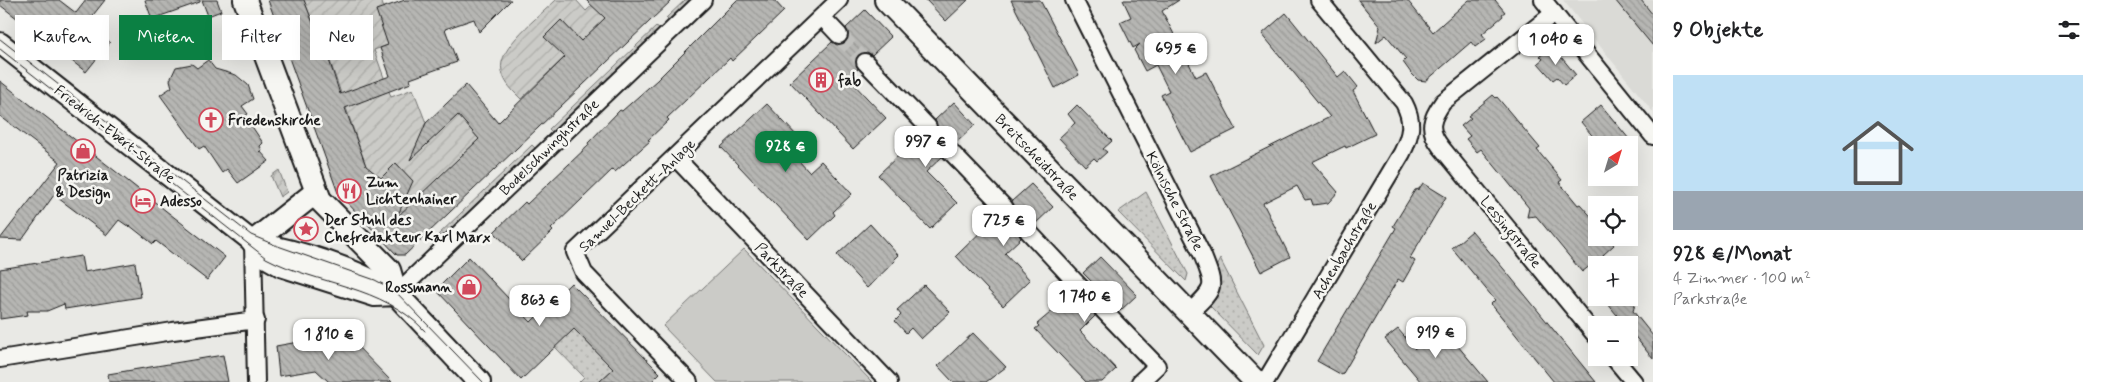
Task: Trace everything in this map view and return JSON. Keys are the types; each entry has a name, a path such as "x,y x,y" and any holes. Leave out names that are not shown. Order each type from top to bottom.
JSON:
{"main road":[{"path":"245,0 320,200 389,270 396,294 479,382"},
{"name":"Breitscheidstraße","path":"886,0 1189,313"},
{"path":"253,242 316,192"},
{"name":"Friedrich-Ebert-Straße","path":"253,242 267,257 281,265 375,295 396,294"},
{"path":"1189,313 1256,382"}],"street":[{"name":"Bodelschwinghstraße","path":"396,294 703,0"},
{"name":"Samuel-Beckett-Anlage","path":"689,382 584,273 575,252 839,0"},
{"name":"Kölnische Straße","path":"1074,0 1202,254 1213,281 1210,292 1189,313"},
{"name":"Achenbachstraße","path":"1265,382 1402,153 1411,126 1410,114 1404,103 1319,0"},
{"path":"1543,0 1653,136"},
{"name":"Lessingstraße","path":"1554,13 1443,102 1431,126 1433,136 1588,326"},
{"path":"822,17 839,35"},
{"name":"Friedrich-Ebert-Straße","path":"0,44 253,242"},
{"path":"865,62 928,127"},
{"path":"949,150 1005,208"},
{"name":"Parkstraße","path":"675,157 889,382"},
{"path":"1028,232 1083,290"},
{"path":"253,242 256,382"},
{"path":"1102,310 1156,366 1140,382"},
{"path":"0,359 192,328 256,320"},
{"path":"1621,366 1634,382"}],"shaded area":[{"path":"304,0 381,0 396,42 374,50 391,97 413,89 426,123 424,126 434,137 458,115 479,139 406,211 399,211 396,164 382,177 382,180 367,169 330,60 373,60 373,15 310,15"},
{"path":"556,0 576,0 586,11 598,0 624,0 521,99 505,79 502,71 502,62 512,42"},
{"path":"685,0 691,0 669,21 666,18"},
{"path":"1563,0 1653,0 1653,112"},
{"path":"657,26 659,30 552,132 549,129"},
{"path":"532,145 535,148 444,235 437,236"},
{"path":"279,170 287,192 280,197 271,176"},
{"path":"1146,192 1188,274 1186,281 1118,212"},
{"path":"744,249 872,382 717,382 663,326"},
{"path":"1220,259 1264,345 1258,355 1210,306 1219,292 1220,278 1216,267"},
{"path":"550,304 613,369 599,382 579,382 584,377 531,322"}],"building":[{"path":"0,0 59,0 76,13 86,0 105,0 93,15 15,15 15,17 0,5"},
{"path":"145,0 200,0 200,2 163,15 151,15"},
{"path":"202,0 217,0 221,11 208,15"},
{"path":"268,0 304,0 310,15 310,60 329,60 340,94 390,76 380,48 388,45 376,10 405,0 511,0 479,32 474,19 445,29 457,62 410,79 411,83 345,108 366,166 381,178 396,163 413,181 397,217 479,139 458,115 410,160 426,123 466,85 498,123 565,57 544,37 561,20 581,41 605,18 586,0 672,0 405,255 397,255 338,193 290,60 300,60 300,15 273,15"},
{"path":"737,0 774,0 784,11 732,61 730,58 667,118 669,120 648,140 650,141 615,172 613,169 551,229 553,231 522,261 494,232 525,202 527,204 589,145 588,143 620,110 622,111 657,80"},
{"path":"926,0 968,0 946,21"},
{"path":"1011,0 1040,0 1079,75 1055,88"},
{"path":"1123,0 1179,0 1162,11 1196,77 1206,72 1236,129 1190,152 1161,95 1169,91 1156,65 1145,71 1134,50 1140,44 1133,48 1120,22 1131,17"},
{"path":"1358,0 1407,0 1433,32 1469,0 1495,0 1505,12 1502,14 1503,16 1482,34 1486,39 1475,47 1471,42 1426,81 1418,80 1411,73 1403,62 1406,59 1386,35 1376,43 1380,27"},
{"path":"1615,0 1641,0 1653,15 1653,46"},
{"name":"fab","path":"865,10 891,37 872,55 867,52 858,55 855,60 858,69 848,78 886,118 853,149 790,82 832,42 837,45 845,43 849,37 846,28"},
{"path":"1286,13 1338,77 1345,71 1358,87 1353,91 1375,134 1312,162 1338,192 1328,203 1313,205 1311,199 1305,200 1297,186 1263,203 1290,257 1261,272 1211,176 1330,117 1262,34"},
{"path":"1552,46 1576,75 1564,85 1557,77 1553,80 1538,63 1543,59 1540,56"},
{"path":"71,60 96,60 86,72"},
{"name":"Friedenskirche","path":"208,60 215,69 236,75 248,85 253,99 242,106 248,114 245,116 263,143 260,146 262,150 260,151 269,161 238,183 227,169 222,173 204,146 199,149 160,95 172,87 170,80 176,67 192,64 197,68"},
{"path":"0,81 225,257 207,280 156,241 153,244 129,225 129,227 119,220 107,235 54,195 22,240 0,239 60,162 0,116"},
{"path":"1493,95 1497,97 1540,148 1537,150 1562,180 1559,182 1578,205 1580,204 1588,213 1588,246 1613,246 1604,256 1588,256 1588,267 1582,272 1536,216 1527,217 1529,208 1481,149 1477,152 1466,139 1470,136 1461,126 1471,118 1468,116"},
{"path":"954,102 975,125 956,143 951,140 942,143 939,148 942,157 926,172 957,203 930,229 878,175 921,134 926,137 935,134 938,129 935,120"},
{"path":"767,104 798,137 787,148 809,172 821,161 852,194 833,212 835,215 809,240 721,147"},
{"path":"1077,105 1112,141 1103,149 1107,152 1097,161 1094,158 1085,166 1059,138 1075,123 1068,114"},
{"path":"1601,105 1627,136 1593,136 1581,122"},
{"path":"1423,183 1446,197 1410,258 1415,261 1403,282 1398,279 1342,375 1317,361 1396,228 1393,226 1415,190 1419,189"},
{"path":"1031,184 1053,207 1035,224 1026,221 1021,224 1018,233 1021,238 1005,253 1030,280 1003,306 956,256 998,215 1003,218 1012,215 1015,210 1012,201"},
{"path":"870,224 898,255 894,259 895,261 867,288 837,255"},
{"path":"1472,231 1596,382 1554,382 1491,304 1495,300 1452,248"},
{"path":"81,256 84,272 135,263 141,297 65,309 64,304 47,311 27,311 28,315 0,319 0,269"},
{"path":"469,257 531,322 571,283 660,373 651,382 599,382 613,369 574,329 521,380 438,292 440,286"},
{"path":"1100,257 1137,295 1120,311 1111,302 1105,300 1096,303 1094,307 1095,316 1080,331 1116,369 1102,382 1086,382 1035,329 1039,326 1037,324 1069,297 1072,300 1076,297 1085,300 1090,297 1093,292 1092,282 1083,273"},
{"path":"924,285 950,312 921,339 911,328 906,333 895,321 901,315 897,310"},
{"path":"1610,306 1635,306 1633,311 1637,316 1618,316"},
{"path":"1638,317 1653,336 1653,359 1638,340"},
{"path":"1442,327 1488,382 1421,382 1385,339 1398,329 1415,349"},
{"path":"973,333 1006,367 986,382 953,382 938,366"},
{"path":"343,334 345,341 351,340 392,382 329,382 316,370 279,376 276,346"},
{"path":"223,355 228,382 109,382 108,374"}],"tunnel":[{"path":"839,35 865,62"},
{"path":"928,127 949,150"},
{"path":"1005,208 1028,231"},
{"path":"1083,290 1103,310"}],"tram line":[{"path":"0,39 251,235 375,280 394,290 483,382"},
{"path":"0,49 266,258 307,275 349,287 389,304 408,316 425,331"}],"place":[{"name":"fab","path":"821,80"},
{"name":"Friedenskirche","path":"211,120"},
{"name":"Patrizia & Design","path":"83,151"},
{"name":"Zum Lichtenhainer","path":"349,191"},
{"name":"Adesso","path":"143,201"},
{"name":"Der Stuhl des Chefredakteur Karl Marx","path":"306,229"},
{"name":"Rossmann","path":"469,287"}]}
